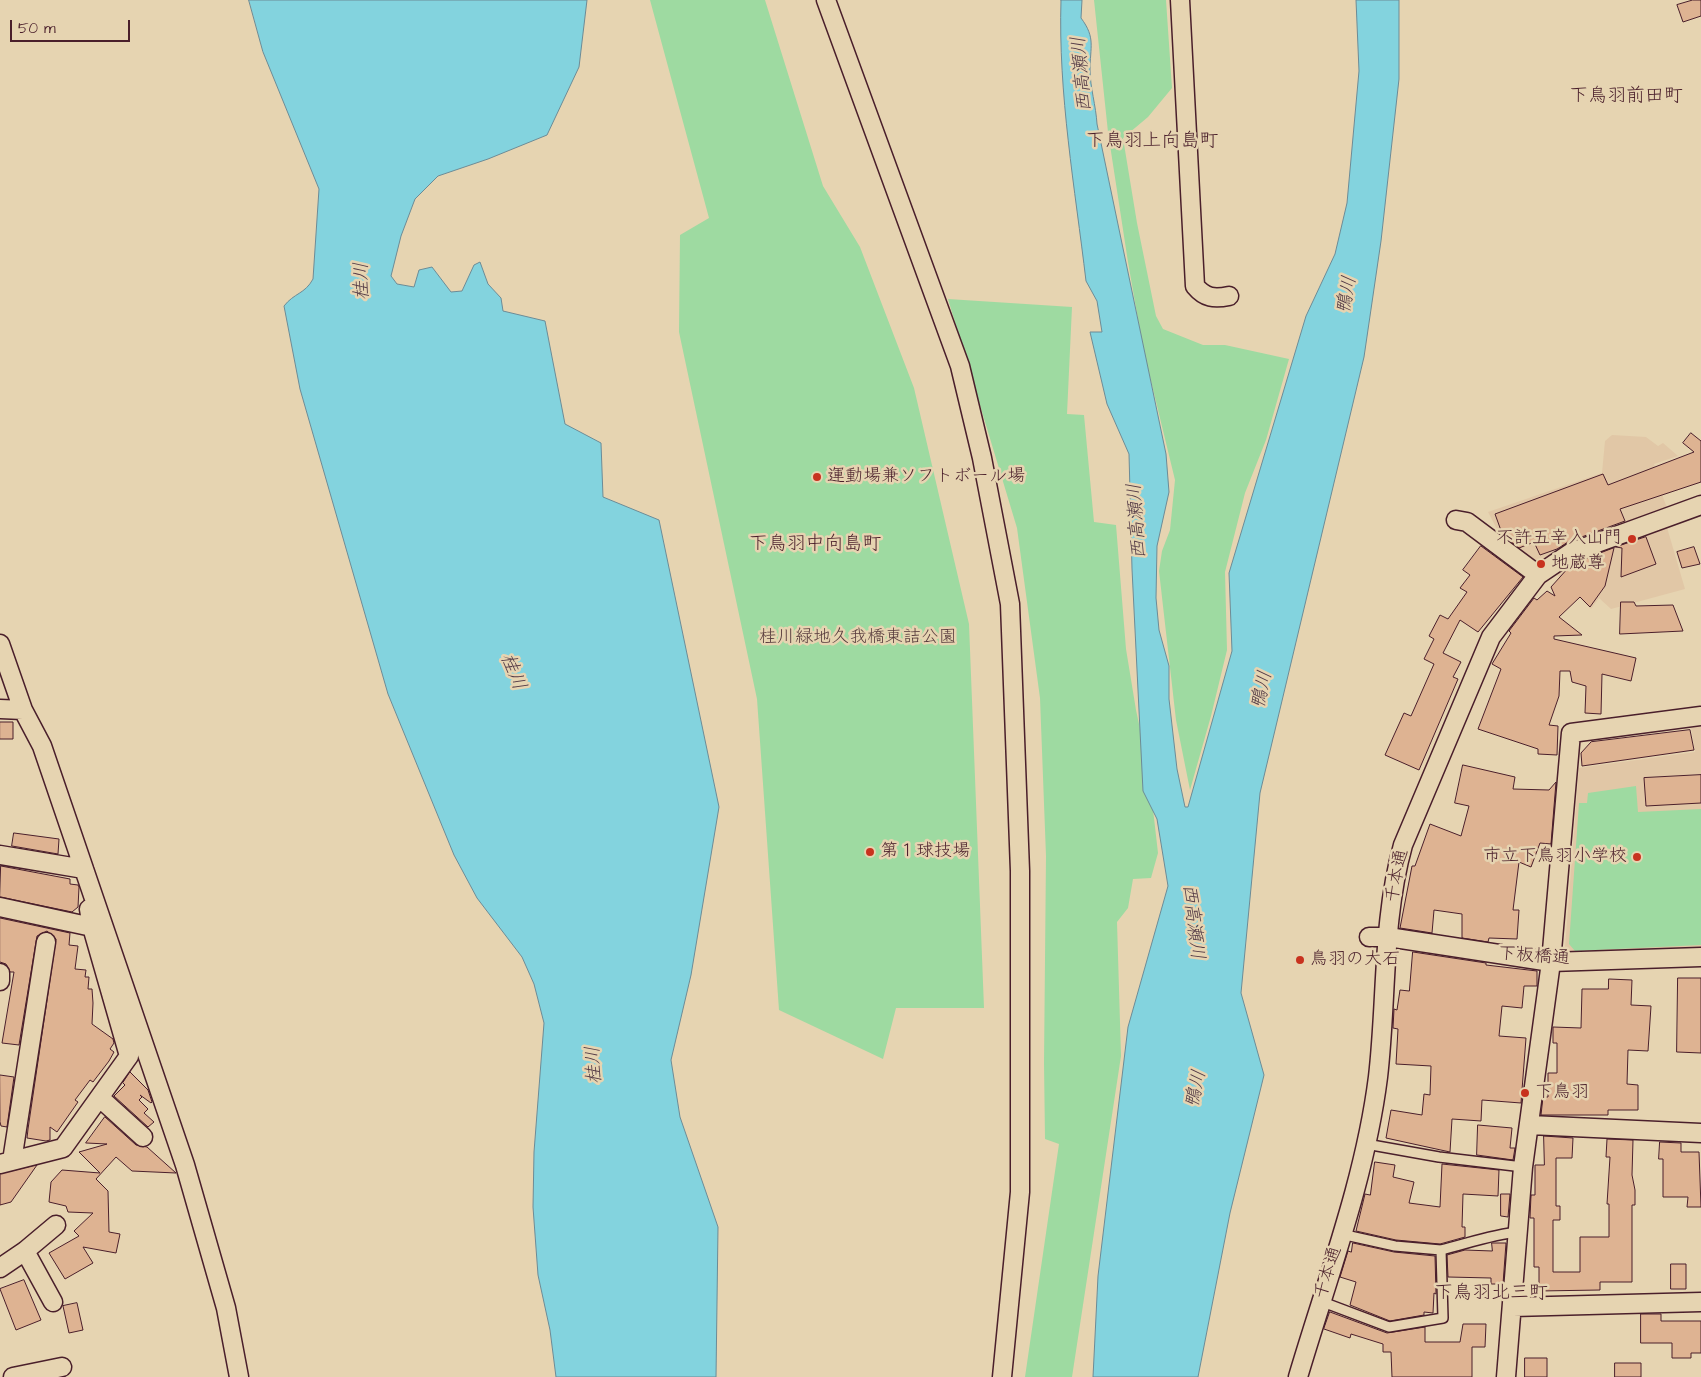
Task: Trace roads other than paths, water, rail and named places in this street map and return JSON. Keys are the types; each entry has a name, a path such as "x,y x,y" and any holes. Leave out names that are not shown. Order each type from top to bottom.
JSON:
{"street":[{"path":"826,0 960,366 982,458 1010,604 1020,871 1020,1192 1002,1377"},
{"path":"1180,0 1195,286 1202,294 1209,297 1229,296"},
{"name":"千本通","path":"1298,1377 1366,1144 1378,1077 1394,877 1403,845 1491,637 1538,575 1572,552 1701,505"},
{"path":"1456,520 1466,522 1538,575"},
{"path":"1,650 24,710 42,746 185,1165 226,1308 239,1377"},
{"path":"0,709 24,710"},
{"path":"1506,1377 1523,1167 1551,962 1571,733 1701,716"},
{"path":"0,855 84,869"},
{"path":"6,1163 63,1148 129,1056 92,927 84,869"},
{"path":"0,908 92,927"},
{"name":"下板橋通","path":"1369,937 1388,937 1551,962 1701,957"},
{"path":"6,1163 46,942"},
{"path":"0,973 0,981"},
{"path":"100,1098 143,1137"},
{"path":"1530,1125 1701,1133"},
{"path":"0,1140 6,1163"},
{"path":"0,1268 25,1251 56,1225"},
{"path":"25,1251 53,1302"},
{"path":"1513,1307 1701,1302"},
{"path":"13,1377 62,1368"}],"lane":[{"path":"1366,1144 1438,1157 1523,1167"},
{"path":"1341,1234 1395,1246 1440,1250 1478,1242 1504,1233 1519,1232"},
{"path":"1320,1301 1389,1326 1443,1318 1440,1250"}],"water":[{"name":"桂川","path":"249,0 587,0 579,67 547,135 488,159 438,176 415,199 401,236 391,276 397,284 414,287 419,270 432,267 451,292 462,291 474,265 480,262 488,284 501,298 503,311 545,321 565,424 601,443 603,497 659,520 719,807 691,975 671,1060 680,1117 718,1227 716,1377 556,1377 550,1330 538,1275 533,1207 534,1152 544,1023 534,984 522,957 477,898 454,855 388,694 300,389 284,306 306,288 313,279 319,189 263,52"},
{"path":"1061,0 1082,0 1081,18 1089,31 1090,37 1090,76 1097,124 1166,454 1169,492 1157,546 1156,598 1159,630 1169,666 1169,699 1177,769 1185,807 1188,807 1232,651 1229,573 1306,316 1335,254 1347,203 1359,71 1356,0 1399,0 1399,79 1381,241 1364,357 1260,793 1241,993 1264,1075 1230,1213 1198,1377 1093,1377 1098,1276 1128,1027 1168,886 1157,819 1143,791 1132,569 1129,454 1107,404 1090,332 1102,332 1097,301 1086,281 1072,176 1062,70"}],"place":[{"name":"運動場兼ソフトボール場","path":"817,477"},
{"name":"不許五辛入山門","path":"1632,539"},
{"name":"地蔵尊","path":"1541,564"},
{"name":"第１球技場","path":"870,852"},
{"name":"市立下鳥羽小学校","path":"1637,857"},
{"name":"鳥羽の大石","path":"1300,960"},
{"name":"下鳥羽","path":"1525,1093"}],"district":[{"name":"下鳥羽前田町","path":"1626,97"},
{"name":"下鳥羽上向島町","path":"1152,142"},
{"name":"下鳥羽中向島町","path":"815,545"},
{"name":"下鳥羽北三町","path":"1491,1294"}],"water label":[{"name":"西高瀬川","path":"1083,74"},
{"name":"鴨川","path":"1348,295"},
{"name":"西高瀬川","path":"1138,521"},
{"name":"鴨川","path":"1263,690"},
{"name":"西高瀬川","path":"1192,922"},
{"name":"鴨川","path":"1197,1089"}],"park label":[{"name":"桂川緑地久我橋東詰公園","path":"858,638"}]}
